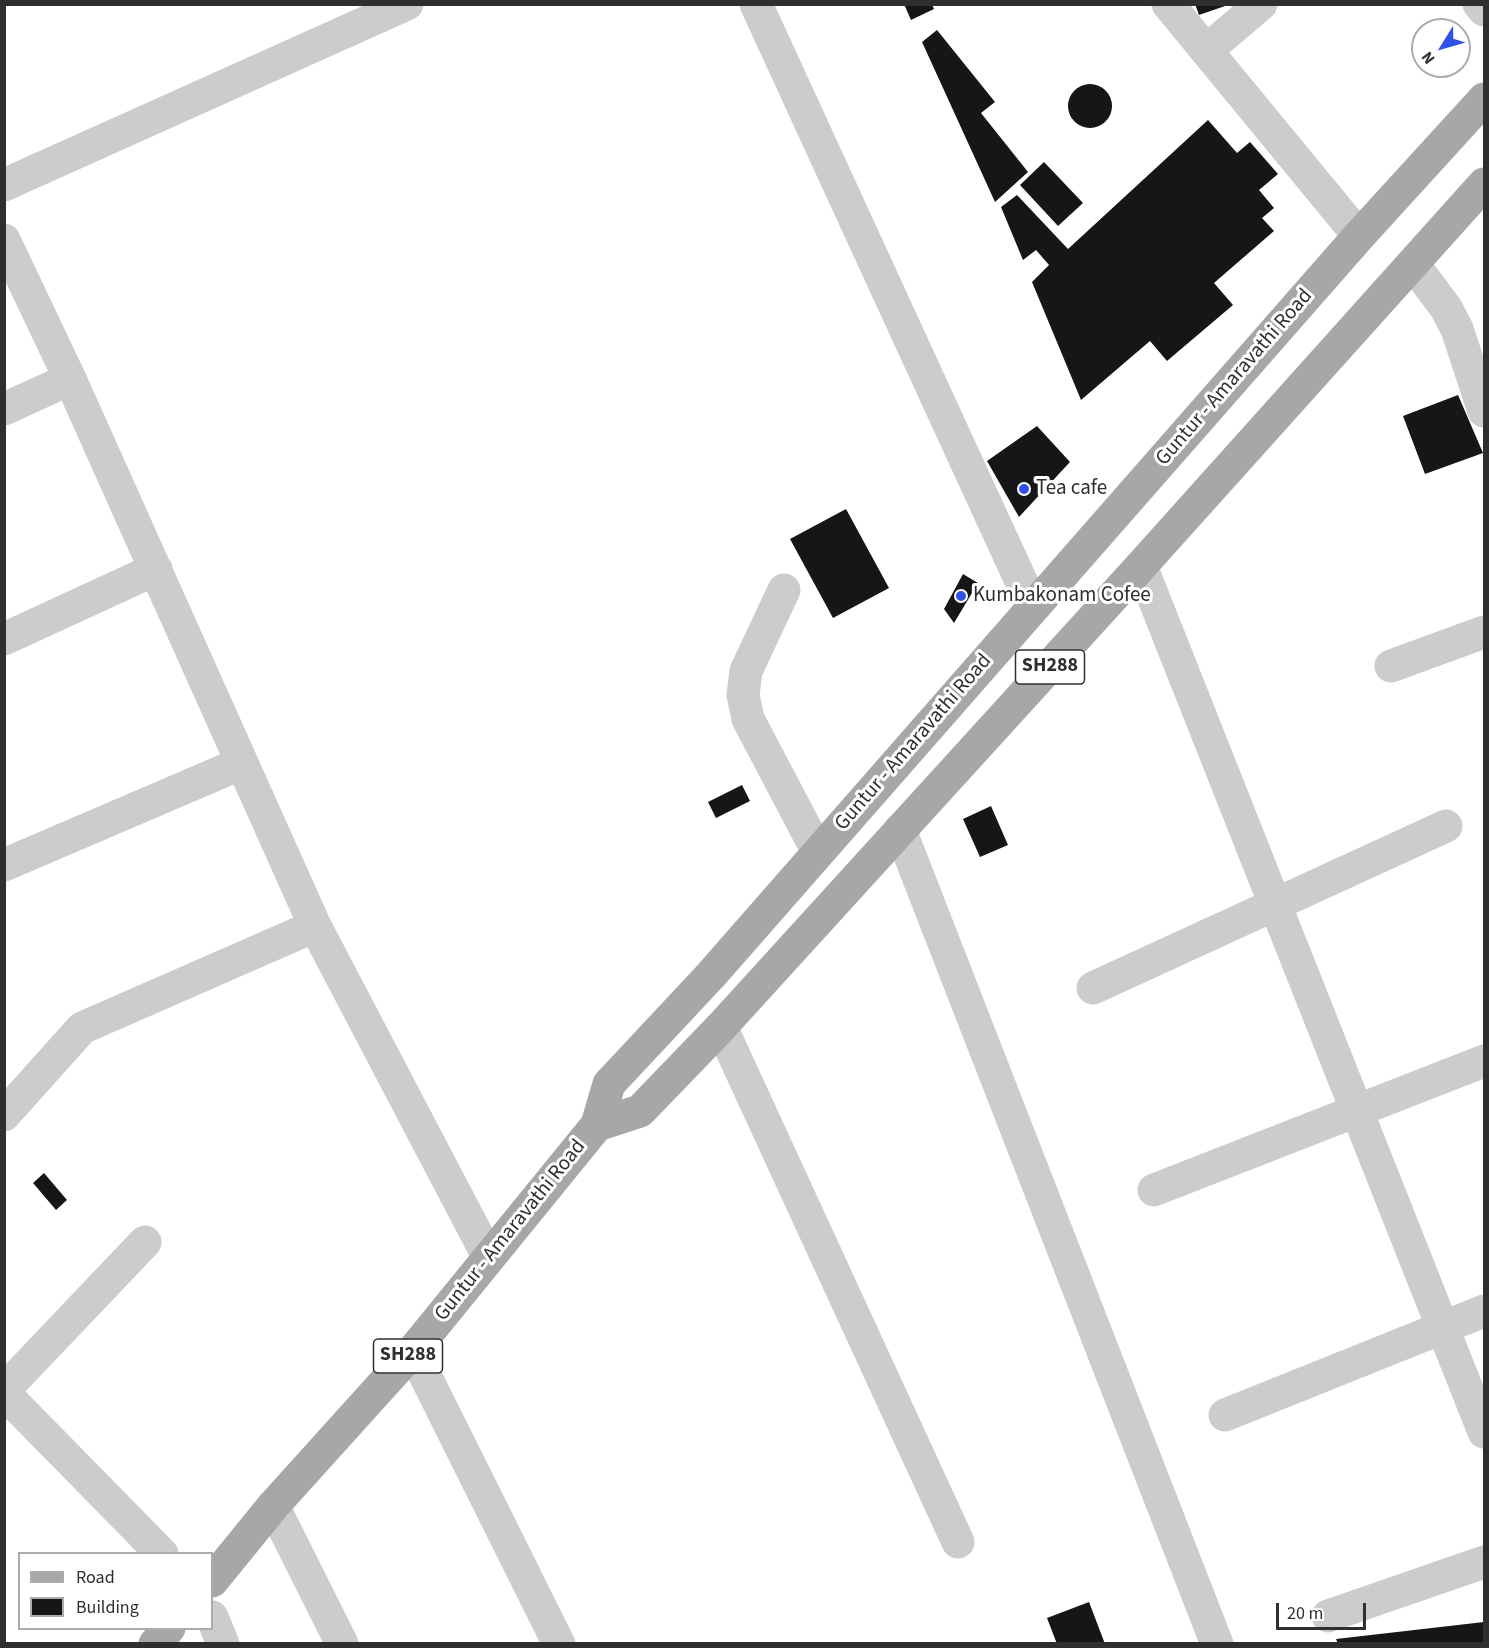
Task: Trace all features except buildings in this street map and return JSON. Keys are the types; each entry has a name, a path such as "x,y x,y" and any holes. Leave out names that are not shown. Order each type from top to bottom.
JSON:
{"main road":[{"name":"Guntur - Amaravathi Road","path":"213,1580 273,1506 413,1352 488,1256 597,1125 609,1084 711,975 1359,236 1485,99"},
{"name":"Guntur - Amaravathi Road","path":"597,1125 640,1111 721,1027 1485,184"},
{"path":"155,1644 168,1630"}],"street":[{"path":"4,185 407,4"},
{"path":"756,4 1034,607"},
{"path":"1168,4 1359,236"},
{"path":"1208,50 1261,4"},
{"path":"1479,4 1485,10"},
{"path":"4,240 70,378 315,926 488,1256"},
{"path":"1413,264 1446,308 1457,329 1485,411"},
{"path":"4,409 70,378"},
{"path":"1141,566 1485,1432"},
{"path":"4,639 156,569"},
{"path":"784,590 746,671 743,695 748,719 818,852"},
{"path":"1391,666 1485,632"},
{"path":"4,866 242,763"},
{"path":"1093,988 1446,826"},
{"path":"900,830 1216,1644"},
{"path":"4,1116 82,1028 315,926"},
{"path":"721,1027 958,1542"},
{"path":"1155,1190 1485,1061"},
{"path":"146,1242 4,1391 160,1552"},
{"path":"1225,1415 1485,1311"},
{"path":"413,1352 559,1644"},
{"path":"273,1506 342,1644"},
{"path":"1328,1616 1485,1562"},
{"path":"213,1619 223,1644"}],"place":[{"name":"Tea cafe","path":"1024,489"},
{"name":"Kumbakonam Cofee","path":"961,596"}]}
